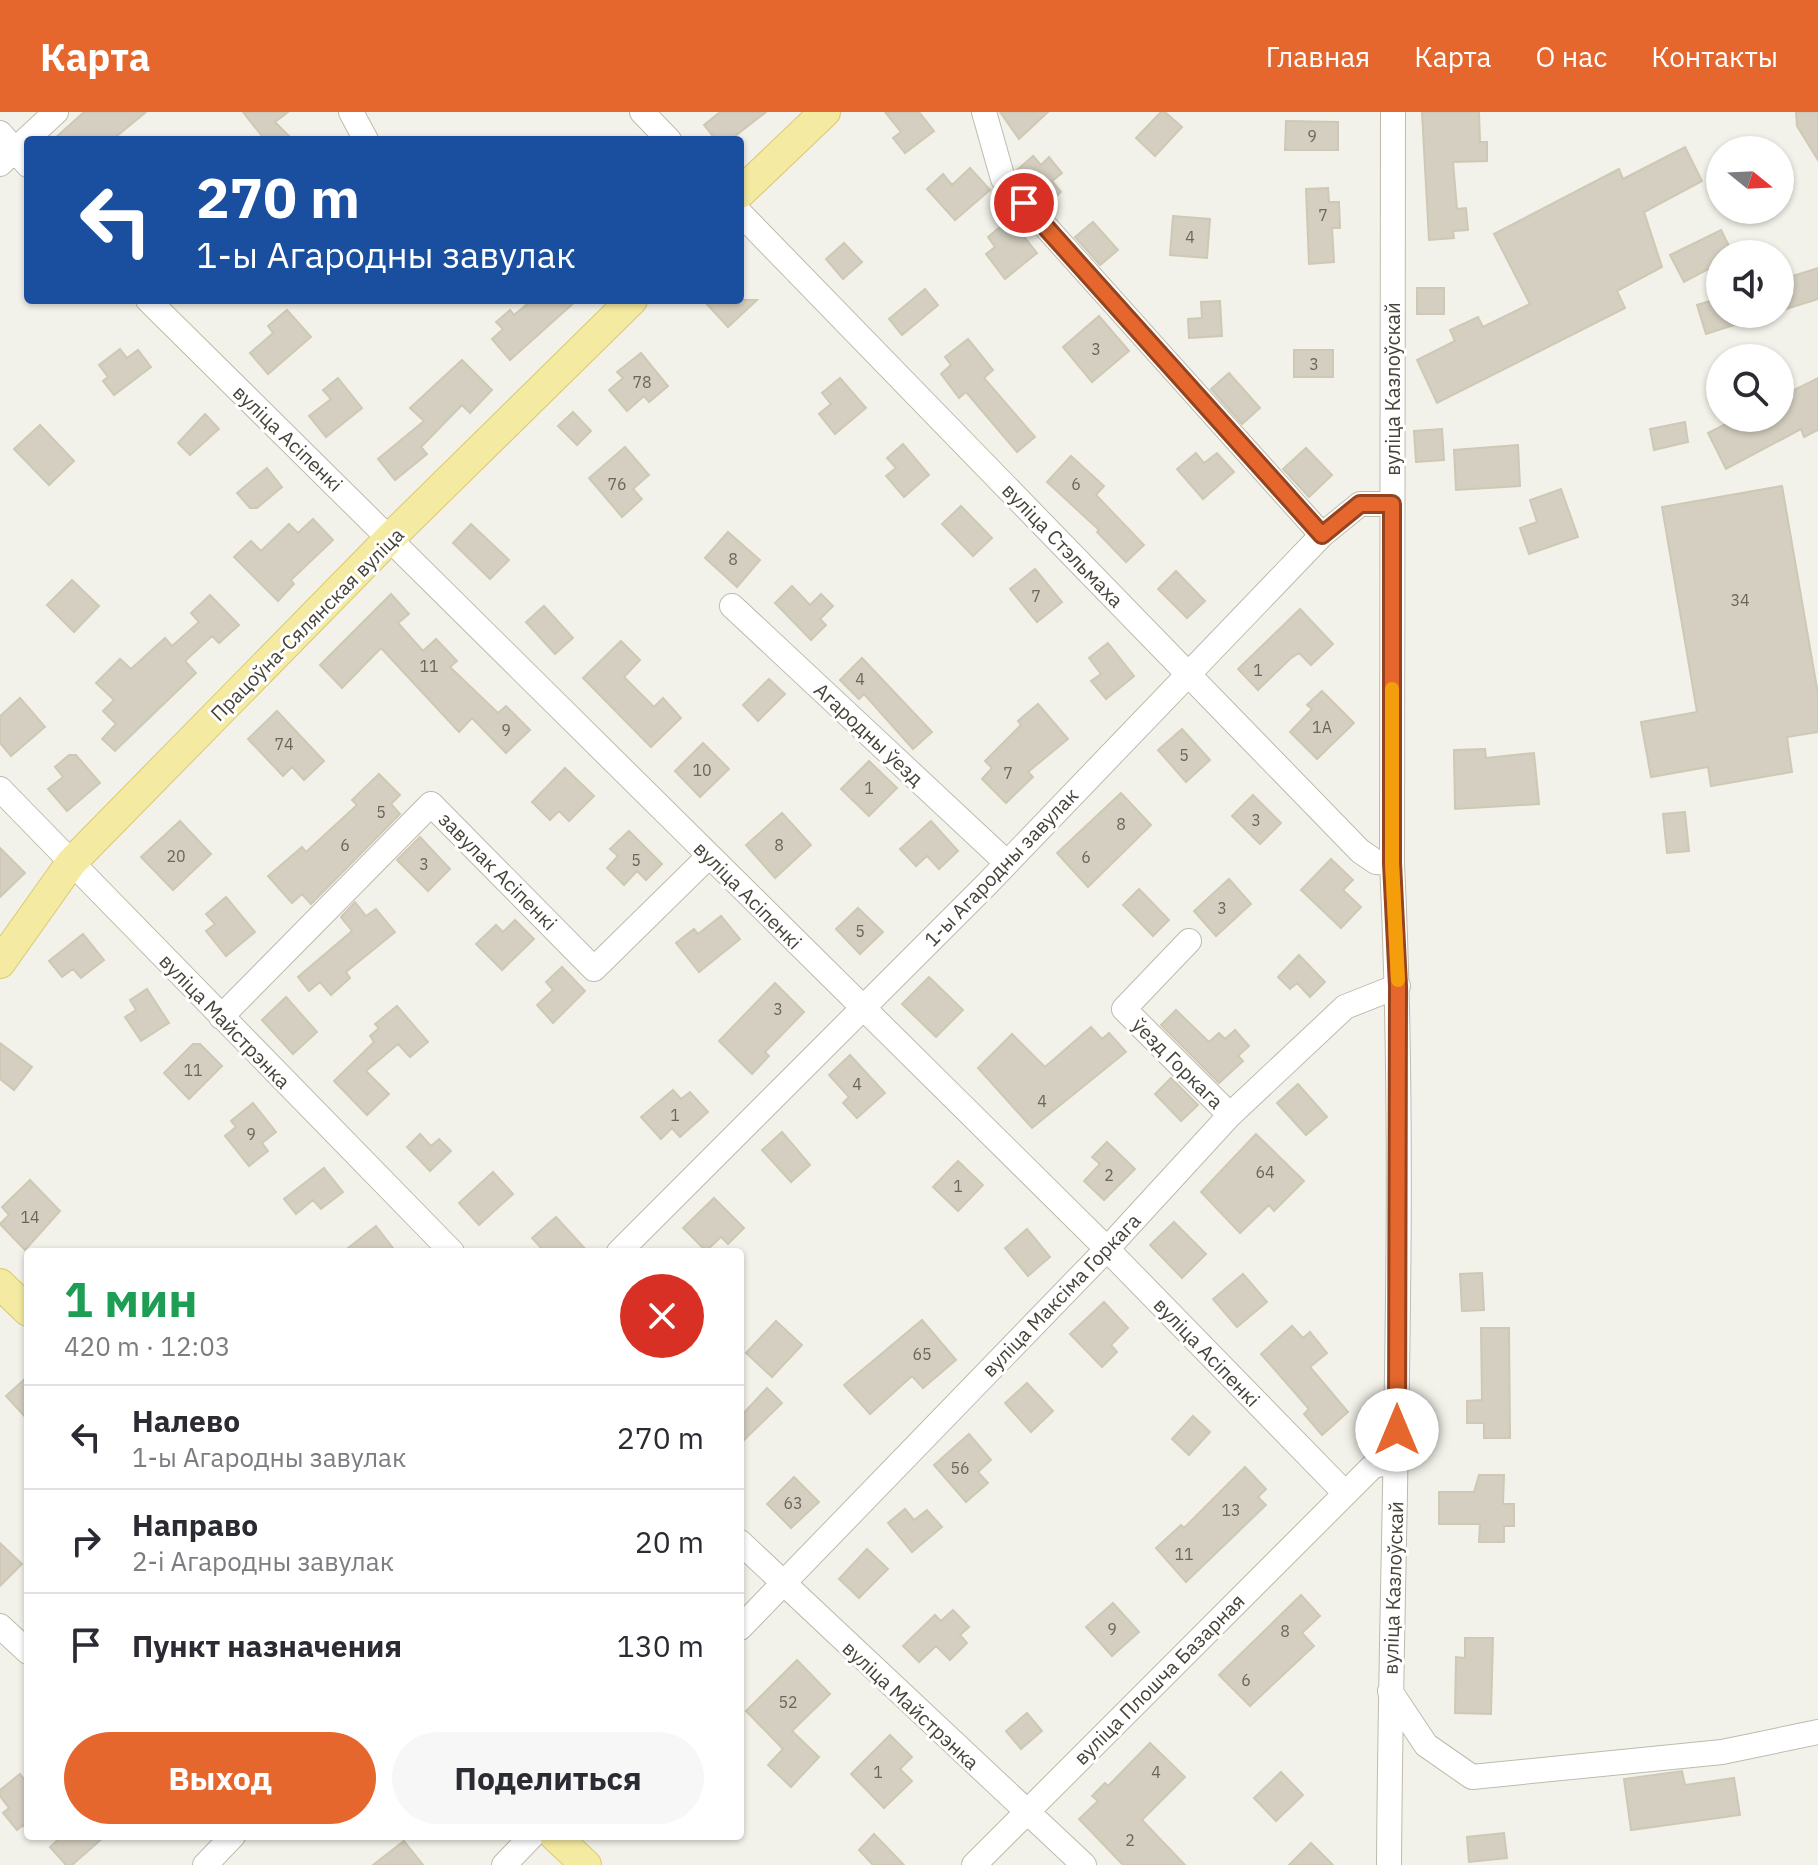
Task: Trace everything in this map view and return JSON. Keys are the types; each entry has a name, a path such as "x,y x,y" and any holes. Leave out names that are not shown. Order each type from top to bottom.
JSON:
{"main road":[{"path":"744,189 825,112"},
{"name":"Працоўна-Сялянская вуліца","path":"0,963 71,863 390,538 628,304"},
{"path":"0,1284 24,1307"},
{"path":"559,1840 586,1865"}],"street":[{"path":"30,136 56,112"},
{"path":"351,112 364,136"},
{"path":"642,112 665,136"},
{"path":"984,112 1003,179 1322,535"},
{"name":"вуліца Казлоўскай","path":"1389,1865 1390,1691 1397,1461 1398,986 1392,863 1393,112"},
{"name":"вуліца Стэльмаха","path":"744,217 1360,851 1376,862 1392,863"},
{"name":"вуліца Асіпенкі","path":"152,304 861,1009 1107,1249 1345,1493"},
{"name":"1-ы Агародны завулак","path":"623,1248 1007,863 1322,535 1360,504 1392,504"},
{"name":"Агародны ўезд","path":"732,606 1007,863"},
{"name":"вуліца Майстрэнка","path":"0,789 448,1248"},
{"name":"завулак Асіпенкі","path":"221,1017 431,804 594,969 709,856"},
{"name":"ўезд Горкага","path":"1189,941 1124,1009 1230,1115"},
{"name":"вуліца Максіма Горкага","path":"744,1624 1107,1249 1230,1115 1345,1007 1398,986"},
{"name":"вуліца Плошча Базарная","path":"974,1865 1373,1466 1397,1461"},
{"name":"вуліца Майстрэнка","path":"744,1546 1025,1813 1084,1865"},
{"path":"0,1626 24,1648"},
{"path":"1390,1691 1426,1745 1472,1777 1722,1752 1818,1732"},
{"path":"205,1865 229,1840"},
{"path":"504,1865 528,1840"}],"building":[{"path":"84,112 146,112 117,136 57,136"},
{"path":"243,112 288,112 275,122 289,136 262,136"},
{"path":"720,112 766,112 735,136 713,136 704,125"},
{"path":"885,112 919,112 934,131 905,153 893,138 901,132"},
{"path":"1000,112 1048,112 1019,139"},
{"path":"1161,112 1182,127 1155,156 1136,138"},
{"path":"1422,112 1479,112 1480,142 1487,142 1487,161 1453,162 1457,209 1466,208 1468,230 1453,231 1454,238 1429,240"},
{"path":"1796,112 1818,112 1818,160 1797,126"},
{"path":"1286,121 1338,122 1338,150 1285,150"},
{"path":"1685,147 1702,181 1644,212 1662,267 1617,291 1625,308 1437,403 1417,360 1455,341 1450,330 1478,317 1483,327 1530,304 1494,234 1619,169 1623,179"},
{"path":"1033,156 1041,165 1049,157 1062,173 1052,181 1061,192 1047,205 1016,171"},
{"path":"970,168 990,190 955,220 927,189 943,174 952,185"},
{"path":"1328,188 1329,202 1339,202 1340,228 1332,228 1334,262 1309,264 1306,189"},
{"path":"1173,216 1210,219 1207,258 1170,255"},
{"path":"1010,219 1037,253 1005,279 986,254 995,247 988,237"},
{"path":"1093,222 1118,250 1100,265 1075,237"},
{"path":"1721,230 1726,240 1706,240 1706,270 1684,282 1670,255"},
{"path":"844,243 862,262 843,279 826,259"},
{"path":"1818,268 1818,299 1794,307 1794,276"},
{"path":"1417,288 1444,288 1444,314 1417,314"},
{"path":"925,289 938,305 902,335 889,319"},
{"path":"744,300 757,300 728,327 707,304 744,304"},
{"path":"1220,301 1222,336 1189,338 1188,319 1202,318 1201,302"},
{"path":"1706,302 1706,328 1725,328 1706,334 1697,305"},
{"path":"527,304 573,304 510,360 492,339 503,329 496,322 510,310 514,315"},
{"path":"287,310 311,337 268,374 250,353 273,333 268,326"},
{"path":"1099,316 1129,351 1092,382 1063,347"},
{"path":"968,339 993,370 984,378 1035,437 1017,452 966,392 959,398 941,374 951,365 945,357"},
{"path":"120,349 127,358 138,350 151,367 114,395 103,381 108,377 99,365"},
{"path":"1294,350 1333,350 1333,377 1294,377"},
{"path":"641,353 668,386 649,402 644,396 627,411 609,390 623,378 617,372"},
{"path":"462,360 492,390 470,413 462,405 421,447 427,454 395,480 378,459 424,421 410,408"},
{"path":"1229,373 1260,408 1242,424 1211,389"},
{"path":"338,378 362,408 326,437 309,416 331,399 323,390"},
{"path":"840,378 866,408 835,434 819,414 831,404 822,393"},
{"path":"1818,378 1818,430 1804,437 1801,429 1726,469 1708,433 1794,432 1794,390"},
{"path":"573,412 591,431 577,445 558,426"},
{"path":"205,414 219,429 190,455 178,443"},
{"path":"1685,422 1688,442 1654,450 1650,429"},
{"path":"40,425 74,461 49,485 14,449"},
{"path":"1442,429 1444,460 1416,462 1414,431"},
{"path":"903,444 929,475 904,497 886,476 896,468 887,458"},
{"path":"1518,445 1520,486 1456,490 1454,450"},
{"path":"625,447 649,475 633,489 642,499 622,517 589,478"},
{"path":"1306,448 1332,475 1309,497 1283,469"},
{"path":"1196,453 1204,463 1217,453 1234,472 1203,499 1177,469"},
{"path":"1071,456 1104,486 1096,495 1144,545 1126,562 1097,532 1099,530 1047,482"},
{"path":"267,468 282,487 257,508 250,508 237,493"},
{"path":"1782,486 1818,694 1818,732 1787,737 1792,772 1711,786 1708,767 1651,777 1641,722 1697,712 1662,507"},
{"path":"1561,489 1578,537 1529,554 1520,528 1537,522 1530,500"},
{"path":"961,506 992,538 973,556 942,524"},
{"path":"313,519 333,540 291,580 294,584 278,601 234,557 251,541 261,551 289,524 298,533"},
{"path":"471,524 509,560 490,579 453,543"},
{"path":"728,532 760,560 737,587 705,558"},
{"path":"1035,569 1062,602 1037,622 1010,589"},
{"path":"1176,571 1205,601 1187,618 1158,589"},
{"path":"72,580 99,606 74,632 47,605"},
{"path":"792,586 810,605 821,594 833,606 820,619 826,625 811,640 775,603"},
{"path":"391,594 409,614 398,623 423,651 436,639 457,661 450,667 498,713 506,706 530,730 506,753 472,718 459,732 381,648 342,688 320,665"},
{"path":"210,595 239,625 219,643 212,636 185,661 196,673 115,751 102,739 116,724 103,711 114,700 96,683 120,659 131,669 165,638 172,646 199,622 191,613"},
{"path":"544,606 573,638 555,654 526,622"},
{"path":"1300,609 1333,644 1311,665 1299,653 1258,690 1238,669"},
{"path":"621,641 640,660 624,677 654,707 663,698 681,718 651,747 583,678"},
{"path":"1108,643 1134,676 1106,699 1091,681 1101,674 1089,658"},
{"path":"862,658 932,732 913,749 864,694 859,699 840,680"},
{"path":"769,679 785,694 758,721 743,705"},
{"path":"1322,691 1354,723 1317,759 1290,732 1312,709 1307,705"},
{"path":"20,698 45,727 11,756 0,743 0,716"},
{"path":"1038,704 1068,739 1028,772 1033,777 1006,803 982,779 992,768 985,761 1021,725 1018,721"},
{"path":"277,711 324,761 304,780 292,767 283,776 248,739"},
{"path":"1182,729 1210,760 1186,782 1158,750"},
{"path":"703,743 729,769 700,797 675,771"},
{"path":"1485,749 1486,758 1534,753 1539,804 1455,809 1454,750"},
{"path":"69,755 76,755 100,783 67,811 48,789 63,777 55,767"},
{"path":"869,761 897,788 869,816 841,789"},
{"path":"565,768 594,796 569,821 559,811 550,820 532,802"},
{"path":"379,774 400,795 391,804 400,814 311,904 302,894 292,903 268,876 302,847 306,852 357,805 352,800"},
{"path":"1121,793 1151,825 1088,887 1057,853"},
{"path":"1253,795 1281,823 1260,844 1232,816"},
{"path":"1685,812 1689,851 1667,853 1663,814"},
{"path":"782,813 811,845 775,878 746,845"},
{"path":"180,821 211,854 173,890 141,857"},
{"path":"931,821 958,851 939,869 927,856 916,866 900,849"},
{"path":"629,831 662,864 646,880 637,871 624,885 607,868 618,856 610,849"},
{"path":"420,837 450,869 428,891 397,860"},
{"path":"0,848 25,873 0,897"},
{"path":"1331,859 1353,880 1343,890 1361,907 1341,928 1301,890"},
{"path":"1229,879 1251,904 1216,936 1194,911"},
{"path":"1139,889 1169,920 1153,936 1123,905"},
{"path":"226,897 255,932 226,956 206,931 215,924 206,914"},
{"path":"355,902 366,916 376,909 395,932 346,972 350,978 331,995 320,982 309,991 298,977 352,931 341,917"},
{"path":"858,908 883,932 860,954 836,929"},
{"path":"721,916 740,939 699,972 676,943 694,929 698,934"},
{"path":"515,920 534,939 502,970 476,944 496,925 503,932"},
{"path":"83,934 104,960 81,978 73,969 62,977 49,961"},
{"path":"1299,955 1325,982 1310,997 1297,983 1290,989 1278,977"},
{"path":"562,967 585,991 553,1023 537,1005 553,990 546,982"},
{"path":"929,977 963,1010 936,1037 902,1004"},
{"path":"775,983 804,1012 765,1052 769,1056 752,1074 719,1041"},
{"path":"147,989 169,1023 141,1041 125,1017 136,1010 130,1000"},
{"path":"286,997 317,1032 293,1054 262,1020"},
{"path":"397,1006 428,1042 410,1057 398,1044 366,1071 389,1094 367,1115 334,1081 374,1042 370,1036 379,1028 375,1024"},
{"path":"1176,1010 1209,1042 1219,1033 1225,1039 1235,1030 1249,1046 1238,1056 1243,1061 1219,1083 1161,1025"},
{"path":"1091,1027 1102,1039 1109,1033 1126,1052 1032,1128 978,1068 1012,1034 1045,1067"},
{"path":"0,1043 32,1067 14,1090 0,1079"},
{"path":"193,1044 200,1044 222,1066 189,1099 164,1073"},
{"path":"850,1055 885,1093 857,1118 843,1103 849,1097 829,1075"},
{"path":"1171,1078 1198,1105 1181,1121 1155,1094"},
{"path":"1298,1084 1327,1117 1306,1135 1277,1103"},
{"path":"673,1090 681,1099 690,1092 708,1112 680,1137 672,1128 661,1139 641,1117"},
{"path":"253,1103 276,1132 262,1143 268,1151 249,1166 225,1136 236,1127 231,1121"},
{"path":"782,1132 810,1165 791,1182 762,1150"},
{"path":"420,1134 431,1146 439,1139 451,1151 430,1171 407,1147"},
{"path":"1256,1134 1304,1181 1274,1211 1269,1205 1240,1233 1201,1192"},
{"path":"1107,1142 1135,1169 1104,1200 1084,1181 1100,1164 1092,1157"},
{"path":"958,1161 983,1185 958,1211 933,1187"},
{"path":"324,1168 343,1192 321,1209 313,1200 296,1214 284,1199"},
{"path":"493,1172 513,1194 479,1225 459,1203"},
{"path":"30,1180 60,1211 24,1249 0,1224 9,1215 2,1207"},
{"path":"714,1198 744,1228 728,1244 721,1237 709,1248 703,1248 683,1228"},
{"path":"556,1217 584,1248 541,1248 532,1238"},
{"path":"1174,1222 1206,1254 1182,1278 1150,1245"},
{"path":"376,1226 393,1248 348,1248"},
{"path":"1027,1229 1050,1257 1028,1276 1005,1248"},
{"path":"1482,1273 1484,1310 1462,1311 1460,1274"},
{"path":"1243,1274 1267,1302 1237,1327 1213,1299"},
{"path":"1104,1302 1128,1328 1111,1345 1117,1352 1102,1367 1070,1334"},
{"path":"922,1320 956,1360 923,1388 912,1376 870,1414 844,1385"},
{"path":"776,1321 802,1345 772,1377 746,1353"},
{"path":"1292,1326 1303,1338 1310,1332 1327,1353 1310,1367 1348,1412 1322,1435 1304,1414 1309,1409 1261,1354"},
{"path":"1481,1328 1509,1328 1510,1438 1484,1438 1484,1423 1467,1423 1467,1401 1482,1400"},
{"path":"24,1380 24,1416 6,1396"},
{"path":"1027,1383 1053,1411 1031,1432 1005,1403"},
{"path":"767,1388 782,1403 744,1440 744,1413"},
{"path":"1193,1416 1210,1432 1189,1455 1172,1439"},
{"path":"969,1434 991,1460 978,1472 988,1483 966,1502 934,1465"},
{"path":"1245,1467 1266,1489 1258,1497 1266,1505 1186,1582 1156,1548 1181,1525 1184,1528"},
{"path":"1479,1475 1504,1475 1503,1504 1514,1504 1514,1526 1504,1526 1504,1542 1479,1542 1480,1524 1439,1524 1439,1492 1474,1492"},
{"path":"794,1477 819,1502 791,1528 767,1504"},
{"path":"905,1509 914,1520 927,1510 942,1527 912,1552 888,1523"},
{"path":"0,1543 22,1564 0,1586"},
{"path":"867,1549 888,1569 859,1598 839,1579"},
{"path":"1301,1595 1320,1616 1302,1633 1314,1646 1250,1706 1219,1675"},
{"path":"1113,1603 1139,1632 1112,1656 1086,1627"},
{"path":"953,1610 969,1627 960,1635 967,1643 950,1660 936,1646 919,1662 903,1646 935,1615 941,1621"},
{"path":"1465,1638 1493,1638 1491,1714 1455,1713 1456,1657 1465,1658"},
{"path":"797,1660 830,1694 792,1731 819,1757 791,1787 768,1765 783,1749 746,1711"},
{"path":"1027,1713 1042,1731 1021,1749 1006,1731"},
{"path":"890,1735 912,1757 900,1769 912,1781 884,1808 851,1774"},
{"path":"1150,1743 1185,1777 1142,1820 1185,1865 1123,1865 1079,1819 1098,1801 1092,1796 1105,1783 1108,1786"},
{"path":"1682,1771 1685,1785 1734,1778 1740,1815 1631,1830 1624,1779"},
{"path":"1281,1772 1303,1795 1276,1821 1254,1798"},
{"path":"20,1774 24,1779 24,1826 17,1830 3,1813 9,1808 0,1796 0,1790"},
{"path":"1504,1833 1507,1858 1469,1862 1467,1837"},
{"path":"874,1834 904,1865 873,1865 859,1850"},
{"path":"58,1840 100,1840 72,1865 66,1865 50,1847"},
{"path":"404,1841 423,1865 373,1865"},
{"path":"1311,1843 1333,1865 1289,1865"}],"slow traffic":[{"path":"1392,689 1392,863 1398,980"}],"route":[{"path":"1024,203 1322,535 1360,504 1392,504 1392,863 1398,986 1397,1430"}]}
